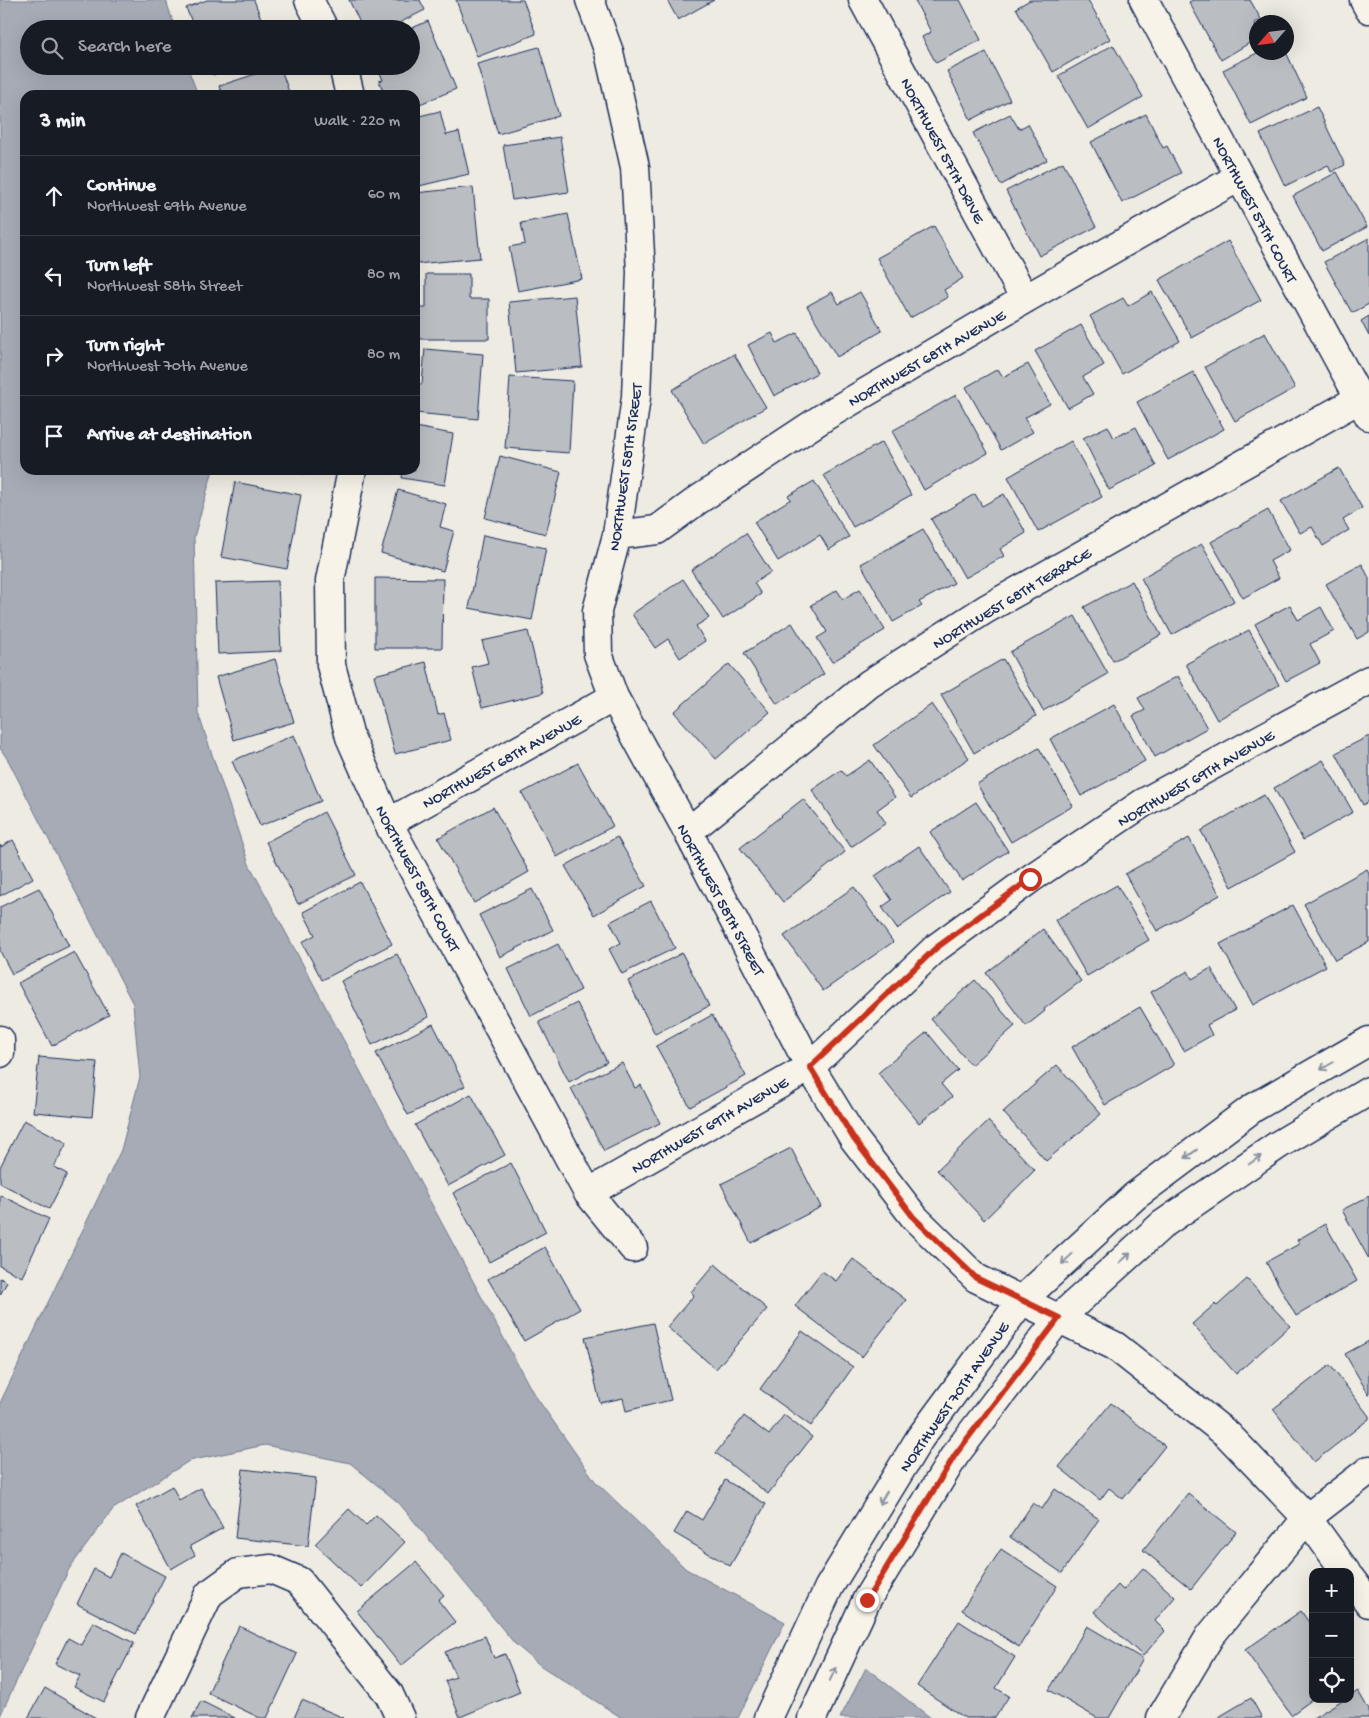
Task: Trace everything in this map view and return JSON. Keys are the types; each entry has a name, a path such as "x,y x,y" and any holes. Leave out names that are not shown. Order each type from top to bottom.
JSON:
{"street":[{"path":"309,0 319,20"},
{"name":"NORTHWEST 58TH STREET","path":"590,0 609,52 634,167 641,272 636,397 617,535 597,611 598,654 614,698 688,832 810,1067 854,1139 914,1218 976,1278 1115,1346 1228,1435 1307,1518 1343,1568"},
{"name":"NORTHWEST 57TH DRIVE","path":"863,0 1025,299"},
{"name":"NORTHWEST 57TH COURT","path":"1144,0 1364,408"},
{"path":"1364,0 1369,9"},
{"path":"345,75 349,90"},
{"name":"NORTHWEST 68TH AVENUE","path":"617,535 657,530 698,500 824,417 1025,299 1239,177"},
{"name":"NORTHWEST 68TH TERRACE","path":"688,832 869,684 986,608 1364,408"},
{"name":"NORTHWEST 58TH COURT","path":"351,475 330,582 331,666 350,737 388,823 588,1193 633,1248"},
{"name":"NORTHWEST 69TH AVENUE","path":"588,1193 810,1067 936,948 1030,879 1143,803 1369,680"},
{"name":"NORTHWEST 68TH AVENUE","path":"388,823 614,698"},
{"name":"NORTHWEST 70TH AVENUE","path":"768,1718 829,1588 869,1521 920,1438 1022,1300 1135,1196 1253,1108 1369,1042"},
{"path":"812,1718 867,1600 955,1455 1059,1318 1163,1224 1278,1145 1369,1092"},
{"path":"1161,1718 1210,1636 1307,1518 1369,1470"},
{"path":"150,1718 209,1594 238,1573 271,1569 299,1581 389,1694 400,1718"},
{"path":"1354,1583 1369,1603"}],"shaded area":[{"path":"0,0 166,0 172,20 20,20 20,75 190,75 196,90 20,90 20,475 212,475 194,537 198,713 249,864 532,1391 595,1481 686,1569 785,1622 738,1718 622,1718 541,1666 515,1644 399,1503 350,1463 265,1445 189,1461 113,1509 69,1569 0,1716 0,1403 121,1150 140,1077 133,1004 8,760 0,748"},
{"path":"866,1668 931,1718 840,1718"}],"building":[{"path":"207,0 254,0 262,20 191,20 186,8"},
{"path":"349,0 420,0 425,10 405,20 359,20"},
{"path":"456,0 523,0 536,34 477,57"},
{"path":"667,0 714,0 678,20"},
{"path":"960,0 981,40 936,63 922,37 931,32 915,1"},
{"path":"1030,0 1088,0 1110,39 1053,72 1016,8"},
{"path":"1193,0 1250,0 1259,15 1249,15 1249,43 1221,60 1189,2"},
{"path":"428,21 456,89 420,104 420,90 383,90 379,81 383,80 381,75 420,75 420,25"},
{"path":"1113,45 1143,97 1088,129 1058,76"},
{"path":"539,47 559,116 498,134 477,64"},
{"path":"986,52 1010,100 971,120 947,71"},
{"path":"1249,57 1249,60 1290,60 1307,97 1251,125 1223,70"},
{"path":"253,75 283,75 288,90 220,90 219,86"},
{"path":"1317,107 1345,165 1331,172 1328,165 1285,186 1260,134"},
{"path":"440,111 446,135 459,132 469,174 420,186 420,116"},
{"path":"1010,114 1019,129 1028,124 1047,160 1001,185 973,133"},
{"path":"1146,114 1163,148 1167,146 1181,173 1122,203 1091,142"},
{"path":"560,137 569,192 512,200 503,145"},
{"path":"1063,162 1096,227 1039,256 1006,191"},
{"path":"1337,172 1367,227 1322,251 1293,196"},
{"path":"473,187 480,258 420,264 420,192"},
{"path":"568,214 582,279 518,291 509,247 525,244 521,223"},
{"path":"934,226 963,278 944,290 948,297 910,318 877,258"},
{"path":"1369,238 1369,304 1352,313 1324,262"},
{"path":"1228,241 1261,300 1192,338 1159,280"},
{"path":"426,274 469,274 469,299 489,299 489,339 420,339 420,308 426,308"},
{"path":"832,292 839,304 860,292 882,331 837,357 807,306"},
{"path":"1152,292 1180,341 1122,374 1090,316 1123,298 1128,306"},
{"path":"575,296 582,367 516,373 509,302"},
{"path":"1369,316 1369,336 1361,321"},
{"path":"1081,325 1104,365 1083,377 1093,394 1068,408 1035,351"},
{"path":"772,333 777,343 797,333 817,373 774,396 748,345"},
{"path":"1265,333 1295,388 1235,421 1205,367"},
{"path":"425,349 483,354 478,419 420,413 420,384 422,384"},
{"path":"734,354 766,407 704,444 672,390"},
{"path":"1028,364 1050,404 1024,418 1033,432 1001,450 966,387 998,369 1003,377"},
{"path":"1193,372 1224,429 1168,460 1137,402"},
{"path":"510,377 573,381 569,453 505,448"},
{"path":"956,395 988,453 924,490 892,431"},
{"path":"1108,426 1114,438 1136,427 1156,466 1109,490 1083,438"},
{"path":"420,428 453,434 445,485 402,478 402,475 420,475"},
{"path":"1071,441 1102,497 1038,532 1008,477"},
{"path":"882,442 911,495 853,527 824,475"},
{"path":"500,456 561,472 546,534 485,518"},
{"path":"1339,468 1362,508 1343,520 1349,530 1323,546 1312,527 1300,533 1281,501"},
{"path":"814,481 849,537 829,550 820,535 778,561 754,522 791,499 788,496"},
{"path":"235,482 301,495 287,569 221,557"},
{"path":"398,490 446,504 440,527 454,531 443,571 381,553"},
{"path":"975,494 982,506 1004,494 1026,533 1000,549 1004,556 965,578 931,519"},
{"path":"1268,510 1290,550 1270,561 1279,578 1243,598 1211,542"},
{"path":"923,529 954,583 919,602 922,606 893,622 861,564"},
{"path":"746,533 771,572 754,583 761,594 723,619 691,570"},
{"path":"483,535 546,548 532,620 469,608"},
{"path":"1202,544 1234,601 1172,635 1141,578"},
{"path":"1362,564 1369,578 1369,632 1357,639 1326,584"},
{"path":"375,578 443,579 442,648 375,648"},
{"path":"683,579 709,618 696,626 705,641 680,658 668,639 655,648 632,614"},
{"path":"278,581 281,651 218,654 215,583"},
{"path":"1132,581 1161,635 1113,661 1084,607"},
{"path":"860,589 885,630 832,662 817,638 827,632 811,605 837,590 843,599"},
{"path":"1290,605 1298,620 1321,607 1334,631 1310,644 1320,663 1286,681 1255,624"},
{"path":"1075,616 1108,674 1043,711 1010,652"},
{"path":"792,623 824,674 777,704 744,653"},
{"path":"1249,630 1279,685 1217,720 1186,664"},
{"path":"528,631 543,693 482,708 472,667 488,663 482,641"},
{"path":"275,659 294,722 234,740 216,677"},
{"path":"1003,659 1036,716 974,753 941,695"},
{"path":"426,662 438,715 444,713 451,740 395,754 374,675"},
{"path":"729,664 770,712 716,759 674,712"},
{"path":"1178,676 1207,728 1155,757 1133,716 1145,710 1138,698"},
{"path":"932,704 969,758 911,798 874,745"},
{"path":"1114,704 1145,761 1081,796 1050,739"},
{"path":"294,735 321,801 260,826 232,761"},
{"path":"1369,736 1369,801 1363,805 1336,753"},
{"path":"1039,748 1073,806 1011,842 977,784"},
{"path":"870,760 895,797 877,810 886,823 851,847 812,790 841,770 846,776"},
{"path":"1323,760 1353,812 1303,840 1274,788"},
{"path":"578,763 613,826 557,857 522,793"},
{"path":"1264,795 1295,852 1232,887 1201,831"},
{"path":"803,799 845,852 783,902 740,848"},
{"path":"976,802 1008,851 962,881 930,832"},
{"path":"493,807 529,872 474,903 438,838"},
{"path":"324,812 356,875 298,904 266,842"},
{"path":"617,837 646,886 594,915 565,866"},
{"path":"1189,838 1220,895 1157,931 1125,874"},
{"path":"13,840 33,878 0,896 0,845 1,847"},
{"path":"919,846 950,892 897,929 882,907 892,900 875,876"},
{"path":"1367,869 1369,873 1369,942 1335,960 1304,904"},
{"path":"360,882 392,944 322,980 302,942 315,935 303,912"},
{"path":"1117,885 1149,940 1087,976 1055,920"},
{"path":"854,887 893,942 823,991 784,936"},
{"path":"39,888 69,946 12,974 0,951 0,907"},
{"path":"532,889 553,930 500,957 479,915"},
{"path":"651,901 675,948 622,974 609,949 621,943 610,922"},
{"path":"1293,905 1326,966 1253,1005 1220,944"},
{"path":"1043,929 1081,981 1044,1009 1045,1011 1026,1026 986,973"},
{"path":"558,944 581,990 531,1016 508,969"},
{"path":"74,952 109,1015 52,1046 18,983"},
{"path":"682,953 709,1006 655,1034 628,981"},
{"path":"397,954 429,1017 372,1045 341,981"},
{"path":"1211,968 1235,1010 1207,1025 1212,1035 1184,1051 1151,992 1188,971 1192,979"},
{"path":"975,980 1015,1026 971,1065 931,1019"},
{"path":"577,1003 607,1062 569,1082 539,1022"},
{"path":"1140,1007 1174,1065 1105,1105 1072,1047"},
{"path":"712,1015 746,1076 690,1107 656,1046"},
{"path":"433,1024 465,1086 408,1115 376,1053"},
{"path":"927,1032 958,1070 941,1084 952,1097 919,1123 878,1073"},
{"path":"39,1057 97,1062 92,1117 33,1112"},
{"path":"622,1063 635,1088 641,1085 660,1123 604,1151 571,1088"},
{"path":"1057,1065 1101,1114 1046,1161 1003,1112"},
{"path":"471,1094 505,1155 448,1186 415,1125"},
{"path":"24,1120 67,1143 54,1167 67,1174 49,1209 0,1183 0,1167"},
{"path":"988,1121 1035,1170 984,1220 937,1170"},
{"path":"791,1148 821,1207 751,1243 721,1184"},
{"path":"511,1163 546,1232 489,1262 453,1193"},
{"path":"0,1195 49,1219 22,1277 0,1266"},
{"path":"1369,1196 1369,1259 1342,1210"},
{"path":"1325,1224 1357,1281 1296,1316 1266,1262 1299,1244 1297,1240"},
{"path":"545,1247 580,1309 524,1341 488,1279"},
{"path":"853,1259 906,1300 862,1357 795,1306 822,1271 836,1281"},
{"path":"715,1264 767,1309 716,1369 667,1327 694,1295 691,1292"},
{"path":"0,1278 7,1282 0,1295"},
{"path":"1247,1279 1290,1326 1236,1374 1192,1324 1215,1304 1217,1306"},
{"path":"653,1323 671,1400 626,1411 623,1398 600,1403 585,1337"},
{"path":"802,1331 853,1367 811,1426 760,1389"},
{"path":"1369,1341 1369,1395 1345,1354"},
{"path":"1330,1365 1369,1416 1369,1419 1314,1462 1273,1409"},
{"path":"1111,1403 1165,1446 1123,1499 1109,1488 1100,1500 1059,1467"},
{"path":"784,1415 812,1437 768,1494 716,1453 744,1416 769,1435"},
{"path":"243,1469 316,1478 308,1546 235,1538"},
{"path":"725,1480 766,1504 730,1566 674,1533 687,1511 702,1520"},
{"path":"172,1486 179,1500 201,1488 223,1528 190,1546 195,1555 171,1569 136,1506"},
{"path":"1055,1489 1099,1519 1062,1573 1010,1537 1033,1503 1042,1509"},
{"path":"1188,1493 1236,1532 1191,1589 1143,1550"},
{"path":"349,1509 366,1525 376,1515 405,1542 361,1588 315,1544"},
{"path":"1001,1549 1057,1586 1019,1647 962,1610"},
{"path":"121,1553 165,1576 136,1634 77,1604 94,1569 109,1577"},
{"path":"416,1562 444,1595 438,1600 455,1622 401,1666 357,1611"},
{"path":"1143,1568 1175,1597 1155,1621 1165,1631 1143,1656 1094,1612 1118,1585 1123,1590"},
{"path":"1301,1611 1309,1622 1309,1702 1291,1715 1245,1650"},
{"path":"959,1621 1015,1657 996,1688 1009,1696 995,1718 965,1718 917,1686"},
{"path":"93,1622 134,1643 104,1702 74,1687 80,1676 55,1664 68,1638 81,1645"},
{"path":"239,1626 297,1654 267,1718 260,1718 208,1693"},
{"path":"1087,1626 1143,1659 1109,1718 1097,1718 1049,1690"},
{"path":"485,1636 494,1658 505,1654 520,1692 460,1717 445,1681 456,1677 445,1652"},
{"path":"45,1688 96,1718 28,1718"},
{"path":"1358,1691 1369,1710 1369,1718 1313,1718 1337,1703 1354,1703 1354,1694"},
{"path":"1251,1698 1262,1718 1217,1718"},
{"path":"302,1700 344,1718 294,1718"},
{"path":"201,1701 235,1718 192,1718"}],"route":[{"path":"867,1600 955,1455 1059,1318 976,1278 914,1218 854,1139 810,1067 936,948 1030,879"}]}
